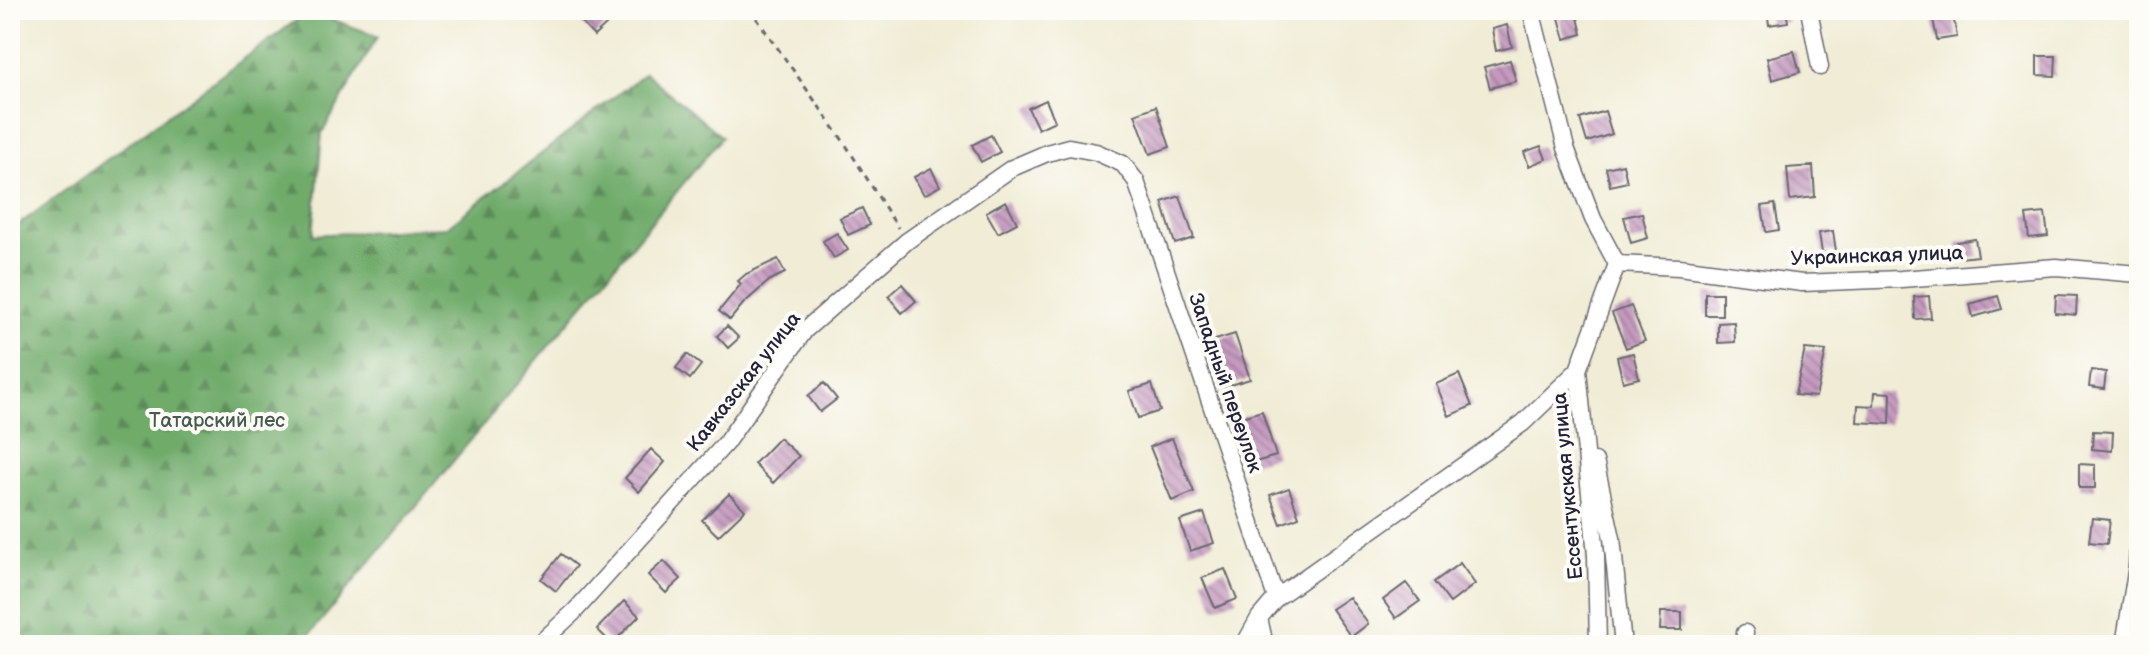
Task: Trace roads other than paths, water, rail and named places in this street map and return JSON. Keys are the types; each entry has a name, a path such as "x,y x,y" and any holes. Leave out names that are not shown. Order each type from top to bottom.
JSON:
{"street":[{"path":"1531,10 1566,148 1593,219 1617,264"},
{"path":"1809,10 1820,67"},
{"name":"Кавказская улица","path":"538,645 574,612 725,444 805,330 907,241 1012,168 1069,147 1096,152 1123,164 1136,181"},
{"name":"Западный переулок","path":"1136,181 1276,598"},
{"name":"Украинская улица","path":"1617,264 1679,267 1802,283 2056,267 2139,274"},
{"name":"Ессентукская улица","path":"1598,645 1596,555 1578,370 1617,264"},
{"path":"1244,645 1259,618 1276,598 1523,423 1578,370"},
{"path":"1582,415 1589,428 1612,538 1623,645"},
{"path":"2124,645 2137,566 2139,530"},
{"path":"1259,618 1265,645"}],"park label":[{"name":"Татарский лес","path":"217,421"}]}
